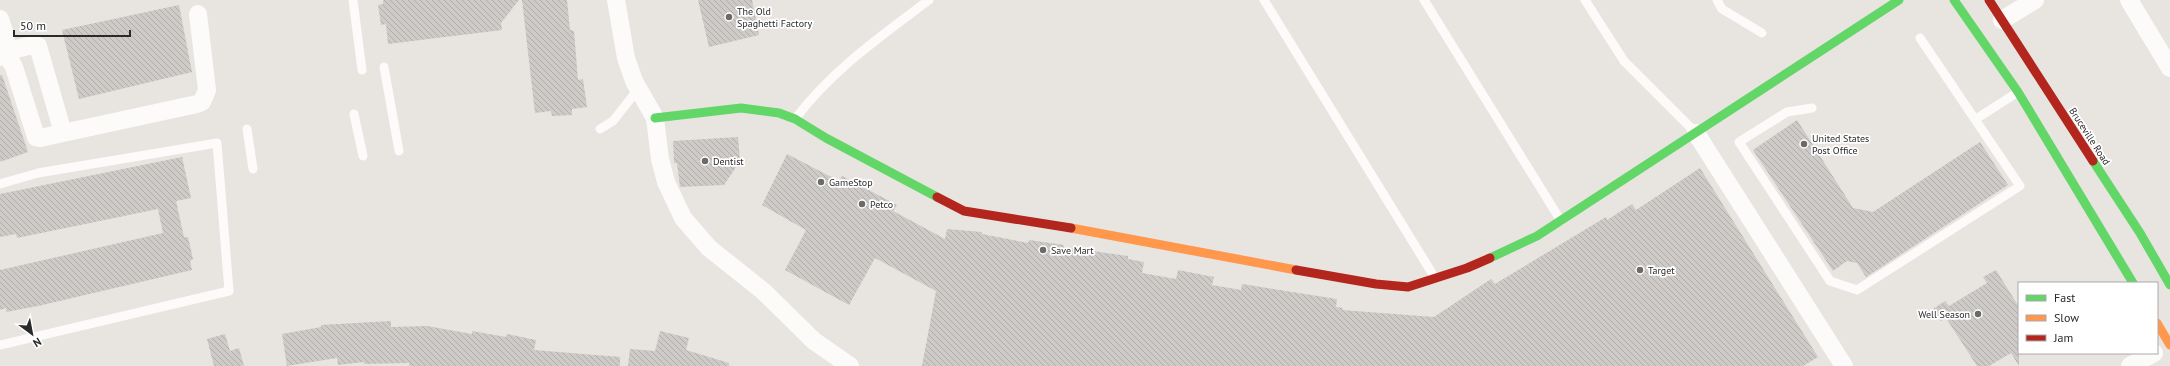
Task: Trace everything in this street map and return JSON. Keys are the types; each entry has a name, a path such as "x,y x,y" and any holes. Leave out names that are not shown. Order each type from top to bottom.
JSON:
{"street":[{"path":"616,0 626,58 639,88 655,118 660,159 666,182 688,225 709,248 763,291 814,341 850,366"},
{"path":"655,118 741,108 767,110 795,119 826,138 964,211 1099,233 1193,252 1376,284 1408,287 1436,279 1518,245 1561,221 1899,0"},
{"path":"1954,0 2018,92 2132,282"},
{"name":"Bruceville Road","path":"1989,0 2140,233 2170,286"},
{"path":"2002,20 2035,0"},
{"path":"2129,0 2170,68"},
{"path":"2,54 14,66 36,137 40,138 202,102 207,90 198,14"},
{"path":"0,19 7,44 2,54"},
{"path":"2,54 28,46 38,46 63,133"},
{"path":"2035,89 2039,95 2065,117"},
{"path":"1696,133 1844,366"},
{"path":"2158,325 2170,345 2158,351"},
{"path":"2130,366 2152,354"}],"lane":[{"path":"353,0 362,70"},
{"path":"795,119 809,100 854,56 929,0"},
{"path":"1264,0 1436,279"},
{"path":"1424,0 1561,221"},
{"path":"1585,0 1624,61 1696,133"},
{"path":"1717,0 1722,9 1762,33"},
{"path":"1812,108 1788,112 1739,142 1830,281 1857,290 2020,186 1920,38"},
{"path":"384,67 398,151"},
{"path":"600,129 613,121 639,88"},
{"path":"1976,120 2018,92"},
{"path":"354,114 363,156"},
{"path":"247,129 253,169"},
{"path":"0,184 38,173 216,143 228,291 0,345"}],"building":[{"path":"383,0 519,0 501,23 502,30 388,44 386,24 381,25 378,5 383,4"},
{"path":"522,0 567,0 570,30 574,31 578,80 583,79 587,107 572,109 572,115 552,116 551,111 535,113"},
{"name":"The Old Spaghetti Factory","path":"698,0 752,0 759,35 709,47"},
{"path":"179,5 192,72 79,99 62,30"},
{"path":"0,75 2,75 28,152 0,162"},
{"path":"1797,120 1853,208 1873,212 1980,142 2008,185 1866,277 1857,263 1847,261 1833,271 1753,150"},
{"name":"Dentist","path":"738,137 740,161 724,185 680,187 677,163 674,163 673,141"},
{"path":"787,154 839,181 842,176 897,205 893,211 945,239 947,229 982,232 982,234 1028,243 1029,240 1064,245 1063,247 1128,256 1128,259 1144,262 1142,273 1176,279 1178,270 1214,277 1212,285 1241,290 1242,284 1337,299 1336,307 1343,308 1342,310 1434,317 1491,279 1495,284 1606,217 1607,220 1632,204 1636,210 1700,168 1818,357 1803,366 922,366 936,291 875,258 849,305 785,270 806,230 762,205"},
{"path":"182,157 191,198 176,201 184,237 188,237 193,259 190,261 192,270 38,306 6,312 6,308 0,310 0,270 163,233 158,209 17,238 16,234 0,237 0,194"},
{"name":"Well Season","path":"1996,270 2018,305 2019,366 2011,353 1989,366 1977,366 1946,318 1941,321 1933,309 1945,301 1949,306 1987,283 1983,277"},
{"path":"391,321 391,327 427,326 472,334 472,331 506,337 507,334 536,340 534,350 620,357 620,366 409,366 409,363 364,364 364,362 338,365 337,358 287,366 282,334 321,327 321,325"},
{"path":"660,331 689,338 686,350 729,363 729,366 628,366 630,349 655,351"},
{"path":"225,334 230,351 239,348 244,366 214,366 207,339"}],"traffic: fast":[{"path":"1490,258 1537,236 1899,0"},
{"path":"1954,0 2018,92 2132,282"},
{"path":"655,118 741,108 779,113 795,119 826,138 937,197"},
{"path":"2093,161 2140,233 2170,285"}],"traffic: slow":[{"path":"1071,228 1296,270"},
{"path":"2158,325 2170,345"}],"traffic: jam":[{"path":"1989,0 2093,161"},
{"path":"937,197 964,211 1071,228"},
{"path":"1296,270 1376,284 1408,287 1467,268 1490,258"}],"place":[{"name":"The Old Spaghetti Factory","path":"729,17"},
{"name":"United States Post Office","path":"1804,144"},
{"name":"Dentist","path":"705,161"},
{"name":"GameStop","path":"821,182"},
{"name":"Petco","path":"862,204"},
{"name":"Save Mart","path":"1043,250"},
{"name":"Target","path":"1640,270"},
{"name":"Well Season","path":"1978,314"}]}
